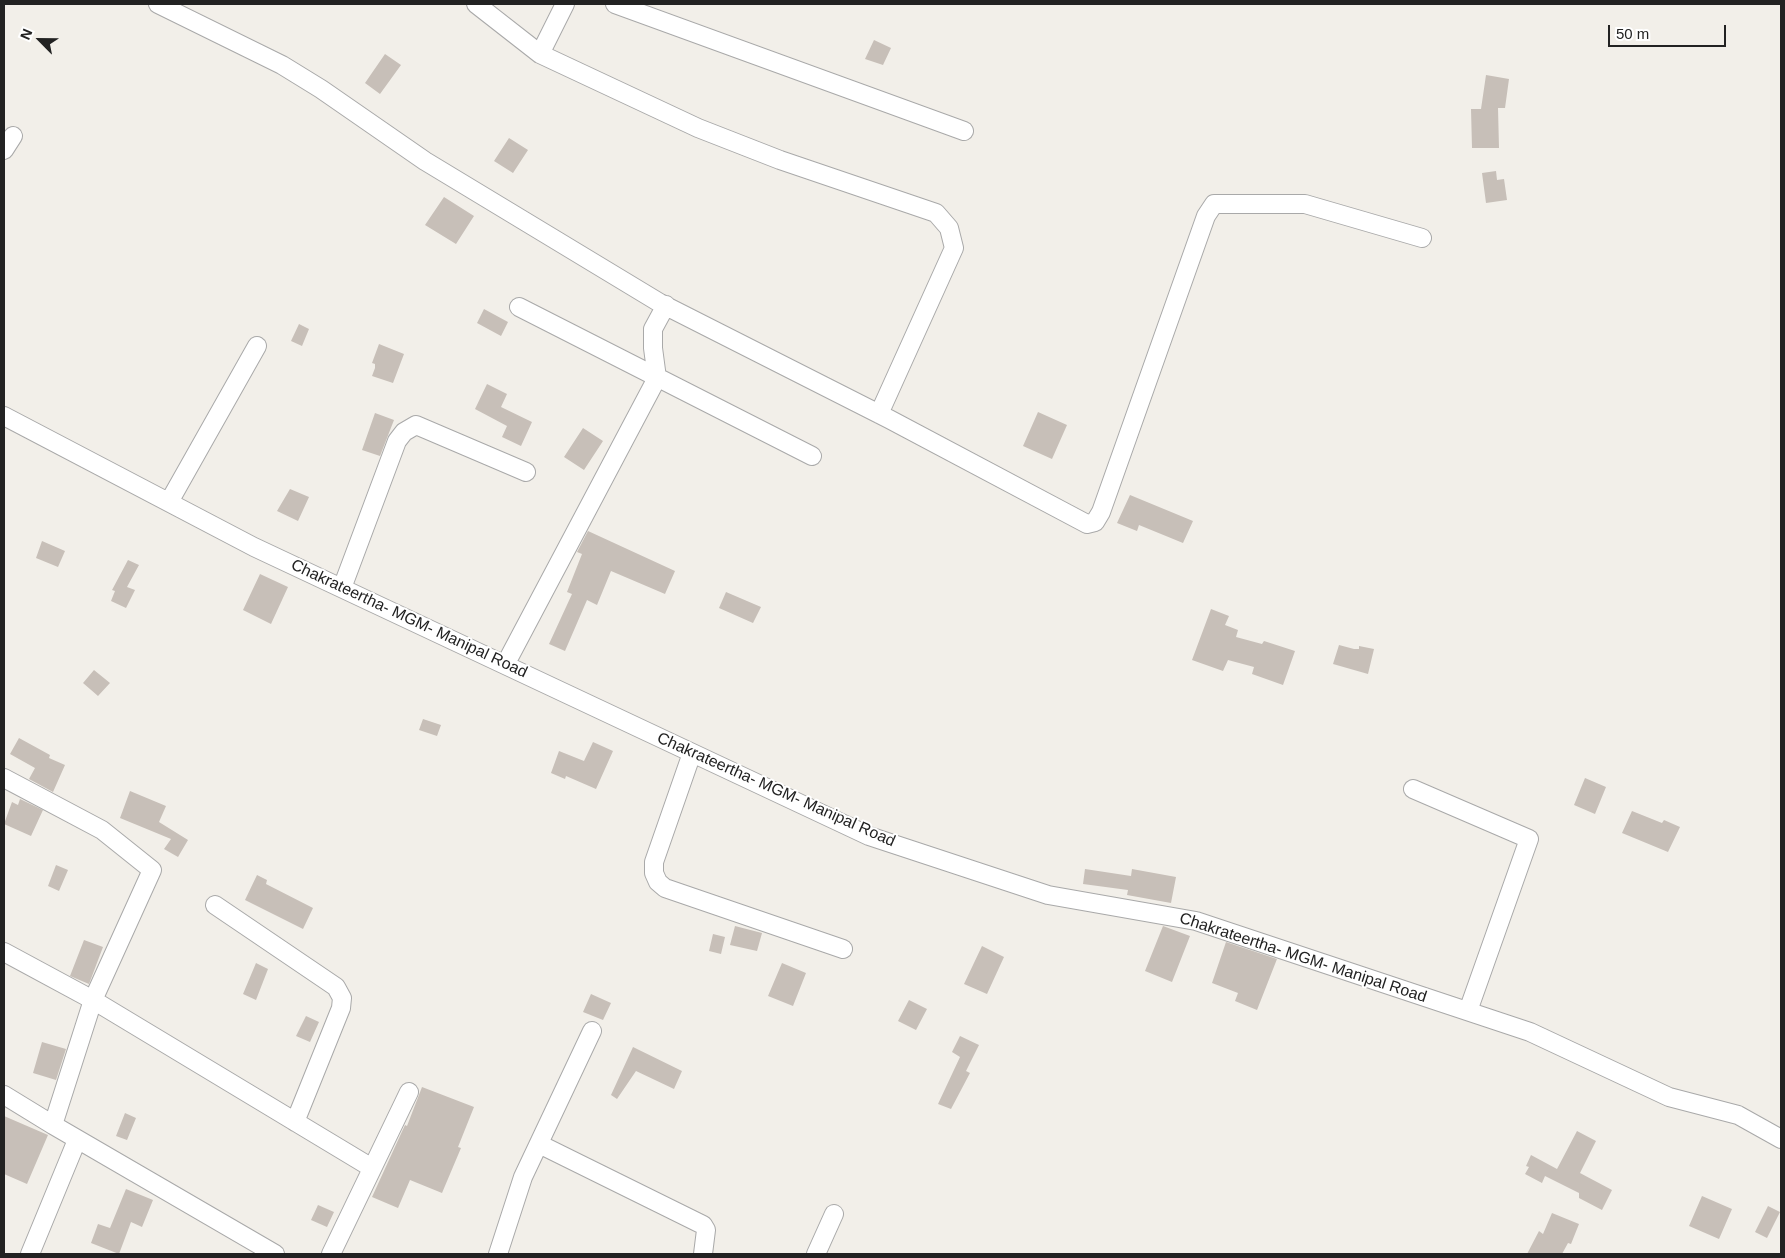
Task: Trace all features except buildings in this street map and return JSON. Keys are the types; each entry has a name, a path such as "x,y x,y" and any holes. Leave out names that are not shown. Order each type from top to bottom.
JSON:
{"street":[{"path":"158,4 282,65 321,89 425,161 666,305 879,414 1087,524 1095,522 1101,512 1206,216 1214,204 1305,204 1422,238"},
{"path":"476,4 540,54 698,128 780,160 936,213 949,228 954,248 879,414"},
{"path":"540,54 565,4"},
{"path":"615,4 964,131"},
{"path":"505,665 657,378 653,348 653,329 666,305"},
{"path":"519,307 812,456"},
{"path":"169,502 257,346"},
{"name":"Chakrateertha- MGM- Manipal Road","path":"4,416 254,547 869,836 1048,895 1196,921 1468,1011 1530,1032 1669,1097 1738,1115 1781,1138"},
{"path":"342,588 397,441 404,432 416,425 526,472"},
{"path":"692,753 654,862 654,873 658,882 665,888 843,949"},
{"path":"4,778 102,830 152,870 93,1000 53,1126"},
{"path":"1413,789 1529,839 1468,1011"},
{"path":"215,905 336,987 342,998 341,1008 295,1122"},
{"path":"4,952 93,1000 372,1168"},
{"path":"498,1254 524,1177 592,1030"},
{"path":"332,1254 409,1092"},
{"path":"4,1095 53,1126 275,1254"},
{"path":"30,1254 77,1140"},
{"path":"539,1144 703,1225 706,1230 702,1254"},
{"path":"816,1254 834,1214"}]}
